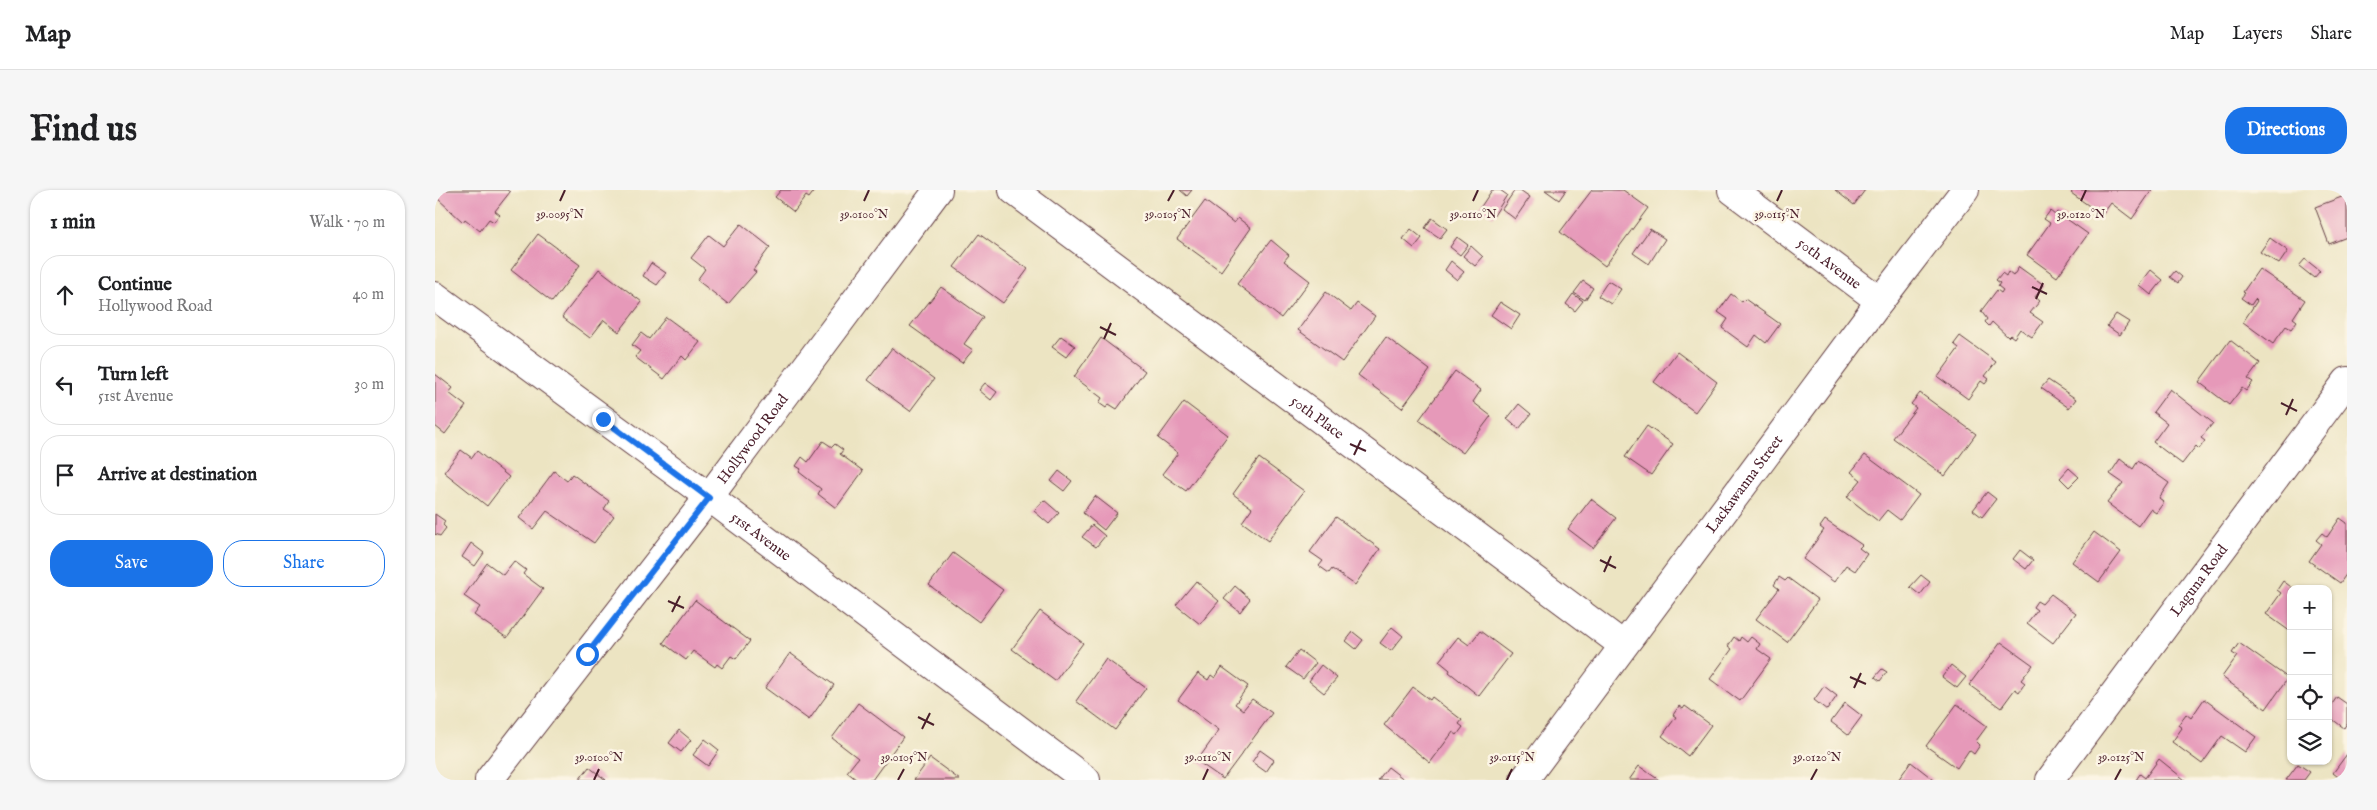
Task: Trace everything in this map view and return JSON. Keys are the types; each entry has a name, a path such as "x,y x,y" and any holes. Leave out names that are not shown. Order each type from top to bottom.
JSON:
{"street":[{"name":"Hollywood Road","path":"489,780 709,498 938,190"},
{"name":"50th Place","path":"1013,190 1623,645"},
{"name":"50th Avenue","path":"1732,190 1880,301"},
{"name":"Lackawanna Street","path":"1524,780 1880,301 1965,190"},
{"name":"51st Avenue","path":"435,296 1086,780"},
{"name":"Laguna Road","path":"2050,780 2347,381"}],"building":[{"path":"443,190 507,190 510,192 495,211 500,215 494,222 489,219 480,231 465,219 463,222 437,198"},
{"path":"781,190 815,190 809,198 806,196 794,212 775,197"},
{"path":"1180,190 1192,190 1187,196"},
{"path":"1492,190 1500,190 1507,195 1493,217 1480,208"},
{"path":"1515,190 1520,190 1530,197 1515,219 1502,209"},
{"path":"1545,190 1566,190 1559,200"},
{"path":"1592,190 1623,190 1648,208 1605,266 1560,232"},
{"path":"1835,190 1865,190 1854,205"},
{"path":"2074,190 2152,190 2132,219 2111,203 2102,215 2071,193"},
{"path":"2347,195 2347,237 2329,244 2315,207"},
{"path":"1205,201 1234,223 1238,218 1251,228 1221,271 1177,239"},
{"path":"2050,211 2055,215 2057,212 2088,234 2057,277 2027,255 2050,223 2044,219"},
{"path":"1432,218 1447,229 1440,238 1425,228"},
{"path":"741,224 770,247 753,270 756,272 728,304 697,280 705,269 691,258 709,235 723,246"},
{"path":"1411,229 1422,238 1414,248 1403,239"},
{"path":"1650,229 1665,239 1649,264 1633,253"},
{"path":"538,234 580,265 552,302 511,270"},
{"path":"979,234 1028,269 1003,303 954,267"},
{"path":"1457,237 1468,245 1460,255 1450,247"},
{"path":"2270,238 2288,251 2279,264 2260,252"},
{"path":"1271,240 1289,255 1284,261 1310,281 1281,318 1237,284"},
{"path":"1471,246 1483,257 1475,266 1463,256"},
{"path":"2305,259 2320,271 2314,278 2299,266"},
{"path":"1451,261 1464,272 1457,280 1445,270"},
{"path":"651,263 666,273 657,285 643,276"},
{"path":"2019,267 2044,285 2035,297 2040,301 2030,313 2043,322 2032,337 2020,329 2014,338 2010,335 2008,337 1992,322 1989,326 1985,322 1987,319 1981,311 1997,290 2001,293 2003,290 1998,286 2000,283 1996,280 2002,273 2006,276 2008,272 2013,276"},
{"path":"599,269 642,302 619,332 604,320 590,338 562,317"},
{"path":"2259,269 2305,300 2293,318 2297,321 2291,329 2286,326 2273,344 2243,322 2257,301 2255,299 2251,305 2241,298"},
{"path":"2151,270 2163,280 2151,295 2139,285"},
{"path":"2175,271 2182,277 2178,283 2170,277"},
{"path":"1583,281 1593,288 1585,300 1574,293"},
{"path":"1608,281 1621,289 1611,304 1598,296"},
{"path":"941,287 983,317 964,344 973,350 962,363 910,326"},
{"path":"1326,292 1351,311 1357,303 1375,316 1342,362 1298,330"},
{"path":"1573,294 1583,301 1575,311 1566,304"},
{"path":"1731,294 1742,302 1745,299 1780,324 1766,343 1756,335 1748,347 1722,328 1728,319 1718,312"},
{"path":"1500,302 1520,315 1511,329 1491,315"},
{"path":"2116,314 2129,322 2120,335 2107,326"},
{"path":"666,317 700,342 686,360 682,356 664,379 635,357 640,351 632,345 641,333 649,339"},
{"path":"1061,336 1075,346 1066,357 1052,347"},
{"path":"1960,336 1996,362 1985,376 1989,379 1985,384 1981,381 1968,399 1938,377 1959,348 1954,344"},
{"path":"1386,337 1430,370 1402,408 1358,375"},
{"path":"1101,338 1145,371 1117,409 1109,404 1106,408 1099,403 1102,398 1074,377"},
{"path":"2230,340 2260,363 2248,379 2253,382 2246,391 2242,388 2229,405 2199,382"},
{"path":"892,348 934,379 910,411 868,380"},
{"path":"1677,352 1717,382 1695,412 1654,382"},
{"path":"1455,371 1481,390 1473,402 1491,416 1463,453 1419,420"},
{"path":"435,374 453,388 449,393 466,406 445,434 435,426"},
{"path":"2048,380 2076,399 2069,408 2041,388"},
{"path":"985,383 997,392 991,400 979,390"},
{"path":"2170,389 2213,423 2201,438 2205,441 2199,449 2196,446 2182,464 2153,442 2167,423 2153,412"},
{"path":"1920,393 1976,434 1945,476 1893,438 1916,408 1911,404"},
{"path":"1184,402 1228,435 1186,491 1162,474 1178,453 1158,438"},
{"path":"1519,404 1531,414 1519,429 1507,419"},
{"path":"1647,426 1673,444 1651,475 1625,457"},
{"path":"823,441 832,447 835,444 843,450 840,454 863,471 836,508 818,494 821,489 799,472 801,469 796,466 802,457 808,462"},
{"path":"461,450 472,458 477,451 509,477 487,506 444,472"},
{"path":"1865,455 1919,495 1900,520 1887,510 1878,521 1847,497 1861,480 1851,472"},
{"path":"1259,458 1304,491 1268,541 1242,522 1252,508 1233,494"},
{"path":"2120,459 2133,469 2138,461 2169,483 2159,498 2164,502 2156,513 2150,509 2138,526 2107,503 2123,483 2110,474"},
{"path":"2069,468 2079,477 2069,487 2060,478"},
{"path":"554,471 567,481 572,474 609,501 604,509 614,516 594,543 547,511 533,529 519,518"},
{"path":"1059,471 1072,481 1064,491 1051,481"},
{"path":"1987,492 1996,499 1982,517 1973,510"},
{"path":"1095,496 1117,513 1104,530 1083,513"},
{"path":"1591,499 1616,518 1593,548 1568,529"},
{"path":"1044,500 1059,513 1049,524 1034,511"},
{"path":"435,514 445,521 443,525 446,528 440,536 435,535"},
{"path":"1336,517 1380,549 1355,585 1332,569 1329,573 1319,566 1323,561 1310,552"},
{"path":"2340,518 2347,523 2347,573 2340,583 2309,561 2321,544 2316,540 2322,533 2327,537"},
{"path":"1825,520 1862,545 1859,548 1867,554 1855,571 1846,565 1834,582 1803,559 1824,530 1820,527"},
{"path":"1092,525 1105,536 1096,547 1082,537"},
{"path":"2094,532 2121,552 2099,582 2072,562"},
{"path":"471,543 484,553 475,566 462,557"},
{"path":"2020,550 2033,560 2026,569 2013,559"},
{"path":"953,553 1003,590 979,622 929,585"},
{"path":"514,561 526,570 523,574 543,589 507,638 474,615 480,607 464,596 487,563 503,575"},
{"path":"1921,575 1930,582 1920,595 1910,587"},
{"path":"1779,577 1785,581 1788,578 1818,600 1787,642 1756,619 1779,589 1774,585"},
{"path":"1196,581 1219,601 1200,624 1176,605"},
{"path":"2283,581 2288,585 2287,629 2266,614 2281,593 2277,590"},
{"path":"1235,586 1250,599 1240,612 1224,599"},
{"path":"2051,594 2076,613 2053,643 2027,623 2037,610 2033,607 2037,601 2042,604"},
{"path":"695,600 750,641 736,659 731,656 722,668 717,664 715,667 693,651 686,660 663,643"},
{"path":"1040,611 1083,643 1055,681 1012,649"},
{"path":"1392,627 1403,636 1391,651 1380,643"},
{"path":"1480,631 1511,654 1479,696 1449,672 1450,670 1439,661 1458,637 1469,645"},
{"path":"1353,632 1363,640 1356,649 1346,641"},
{"path":"1734,637 1739,641 1741,637 1747,642 1751,637 1760,644 1757,649 1771,659 1740,701 1710,679 1732,649 1728,646"},
{"path":"2001,642 2033,665 2021,680 2025,683 2019,692 2015,689 2001,708 1969,685"},
{"path":"2239,643 2287,677 2266,709 2222,677 2237,656 2232,653"},
{"path":"1299,650 1316,663 1303,679 1286,667"},
{"path":"790,653 834,685 809,720 765,688"},
{"path":"1106,659 1146,688 1115,730 1076,701"},
{"path":"1321,665 1337,678 1324,693 1309,681"},
{"path":"1951,665 1966,677 1957,688 1942,677"},
{"path":"1222,667 1248,686 1235,704 1243,710 1252,699 1272,713 1223,779 1197,761 1219,730 1178,700 1198,673 1208,680 1211,675 1215,678"},
{"path":"1882,669 1887,672 1880,681 1875,677"},
{"path":"1824,686 1837,696 1827,710 1814,700"},
{"path":"1413,687 1430,700 1432,697 1462,720 1459,724 1463,727 1457,735 1453,732 1430,763 1384,725"},
{"path":"2337,697 2347,704 2347,723 2344,728 2332,719 2332,704"},
{"path":"2204,699 2256,737 2245,752 2222,736 2202,764 2172,742 2182,728 2178,725 2186,714 2191,718"},
{"path":"858,703 903,737 872,780 857,780 847,772 858,758 832,738"},
{"path":"1845,703 1862,716 1848,735 1831,722"},
{"path":"1957,704 1987,726 1976,741 1980,745 1974,754 1969,750 1957,768 1926,746"},
{"path":"1679,706 1683,709 1685,706 1711,725 1688,756 1662,736 1676,717 1673,715"},
{"path":"679,730 691,740 681,752 669,743"},
{"path":"705,739 719,750 708,766 693,755"},
{"path":"1260,750 1274,760 1266,772 1252,762"},
{"path":"2347,754 2347,780 2342,780 2333,773"},
{"path":"930,758 960,780 914,780"},
{"path":"2159,759 2185,780 2136,780 2140,774 2145,778"},
{"path":"1911,762 1934,780 1898,780"},
{"path":"2297,765 2310,772 2304,780 2286,780"},
{"path":"1639,766 1659,780 1629,780"},
{"path":"589,767 606,780 579,780"},
{"path":"1388,767 1405,780 1378,780"}],"route":[{"path":"587,654 709,498 603,419"}]}
